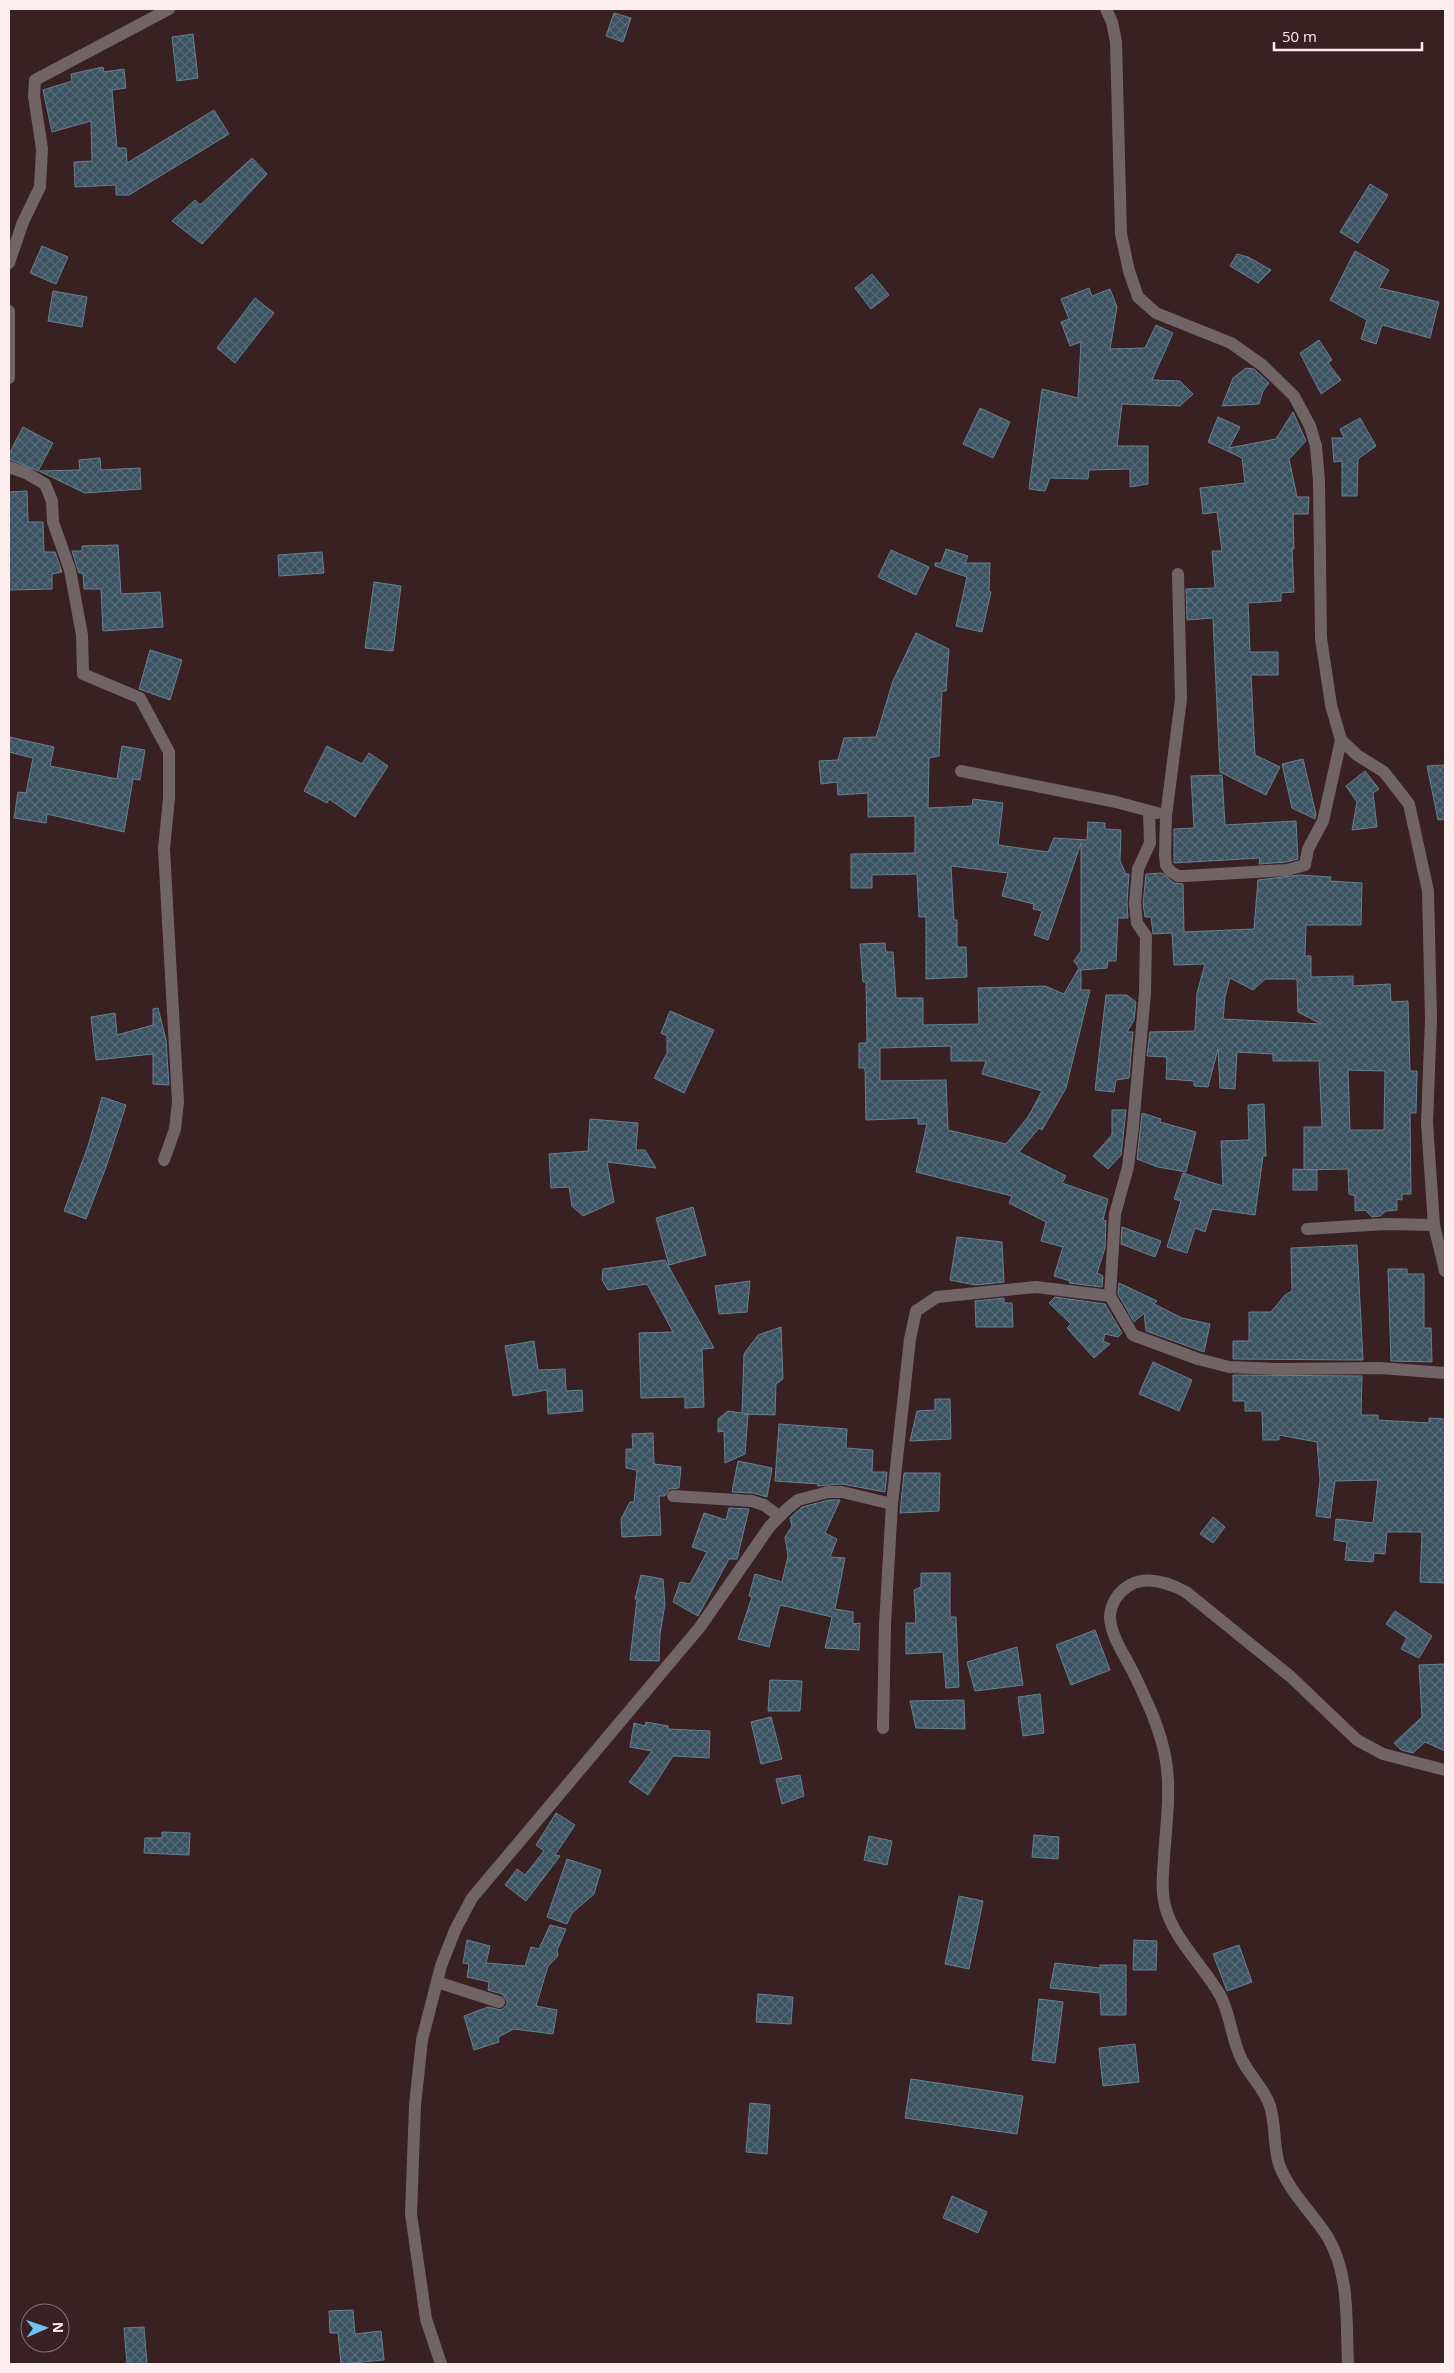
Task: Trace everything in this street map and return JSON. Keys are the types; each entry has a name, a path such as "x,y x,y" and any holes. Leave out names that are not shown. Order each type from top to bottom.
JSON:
{"street":[{"path":"9,263 23,222 40,187 42,149 34,96 35,80 169,9"},
{"path":"1106,9 1112,22 1116,42 1121,234 1129,271 1138,297 1156,314 1230,343 1262,365 1294,396 1310,426 1314,440 1319,481 1321,638 1331,705 1341,740 1323,822 1308,849 1305,864 1287,870 1178,876 1166,865 1166,816 1181,699 1178,574"},
{"path":"9,312 9,378"},
{"path":"9,467 26,472 45,484 52,501 53,522 70,570 82,635 83,674 140,698 169,752 169,785 164,848 178,1102 175,1129 164,1160"},
{"path":"1341,740 1357,755 1384,772 1409,804 1428,891 1430,1018 1427,1124 1434,1225 1445,1271"},
{"path":"961,771 1116,802 1166,816"},
{"path":"1149,812 1150,842 1138,869 1135,904 1137,923 1146,936 1142,1026 1128,1166 1115,1214 1110,1296 1133,1335 1198,1359 1221,1365 1277,1369 1380,1368 1445,1373"},
{"path":"1307,1229 1385,1224 1434,1225"},
{"path":"883,1728 885,1624 892,1504 910,1339 916,1311 937,1297 1036,1287 1110,1296"},
{"path":"441,2364 426,2319 411,2214 415,2105 422,2040 437,1982 455,1930 472,1898 700,1627 770,1526 779,1516 798,1500 828,1492 842,1492 892,1504"},
{"path":"673,1496 752,1501 764,1505 779,1516"},
{"path":"1348,2364 1343,2275 1336,2254 1328,2237 1284,2176 1277,2152 1270,2106 1263,2089 1242,2060 1220,1996 1172,1924 1165,1908 1162,1889 1168,1807 1166,1762 1159,1731 1151,1711 1114,1634 1110,1618 1113,1603 1121,1590 1134,1582 1153,1580 1169,1583 1186,1592 1291,1677 1357,1740 1383,1754 1445,1770"},
{"path":"437,1982 498,2002"}],"building":[{"path":"614,13 631,18 623,42 606,36"},
{"path":"193,34 198,78 177,81 172,37"},
{"path":"103,67 104,72 124,69 126,88 112,90 117,148 126,148 127,163 214,110 229,134 129,195 116,195 116,185 75,187 74,162 92,161 91,121 52,132 43,90 72,81 71,74"},
{"path":"252,158 267,174 202,244 172,221 195,200 200,205"},
{"path":"1370,184 1388,195 1358,243 1340,232"},
{"path":"42,246 68,257 56,284 30,273"},
{"path":"1355,251 1389,270 1379,288 1439,302 1430,338 1382,325 1376,344 1361,339 1367,320 1330,300"},
{"path":"1237,254 1248,257 1271,270 1258,283 1230,266"},
{"path":"872,274 889,295 871,309 855,288"},
{"path":"1089,288 1092,296 1110,289 1117,307 1110,349 1145,348 1156,325 1173,333 1152,380 1180,381 1193,394 1180,406 1122,404 1117,446 1148,446 1148,484 1130,487 1130,469 1089,470 1088,479 1050,478 1045,491 1029,489 1042,389 1078,398 1081,342 1070,346 1061,322 1069,319 1061,299"},
{"path":"53,291 87,297 82,327 48,321"},
{"path":"255,298 274,313 235,363 217,348"},
{"path":"1319,340 1332,360 1328,363 1341,380 1321,394 1300,353"},
{"path":"1246,368 1254,369 1269,383 1263,391 1259,404 1222,406 1233,378"},
{"path":"980,408 1010,422 993,458 963,444"},
{"path":"1293,412 1306,441 1289,459 1297,497 1309,497 1308,514 1293,514 1294,592 1281,593 1281,601 1248,603 1250,652 1278,652 1278,675 1251,675 1255,755 1280,767 1266,795 1220,772 1213,618 1187,620 1186,589 1215,588 1212,551 1222,551 1217,512 1203,514 1200,488 1245,483 1242,458 1208,442 1218,417 1240,427 1229,448 1276,439"},
{"path":"1360,418 1376,446 1358,459 1357,496 1342,496 1342,461 1334,462 1332,438 1344,438 1340,429"},
{"path":"23,427 53,443 38,471 9,459 9,454"},
{"path":"100,458 101,470 140,468 141,489 85,493 39,471 80,470 79,460"},
{"path":"27,491 28,522 43,522 44,552 55,552 62,572 52,574 52,589 9,590 9,492"},
{"path":"118,545 121,594 160,592 163,627 103,631 101,589 84,589 83,573 79,573 72,551 82,551 82,546"},
{"path":"946,549 968,556 965,563 990,563 989,591 991,592 982,632 956,626 967,577 935,566 935,563 941,563"},
{"path":"891,550 929,567 916,595 878,577"},
{"path":"322,552 324,573 279,576 278,555"},
{"path":"374,582 401,586 393,651 365,648"},
{"path":"916,633 949,649 946,691 942,691 939,756 929,758 928,808 972,806 973,799 1003,803 998,845 1048,852 1054,838 1087,840 1088,822 1105,823 1105,829 1121,830 1120,861 1126,874 1129,874 1128,918 1118,918 1116,961 1108,961 1107,968 1081,970 1081,990 1090,990 1066,1088 1042,1130 1039,1128 1019,1152 1066,1176 1062,1183 1108,1199 1103,1220 1106,1221 1105,1248 1097,1273 1103,1276 1102,1287 1069,1283 1070,1281 1054,1276 1063,1247 1041,1241 1046,1222 1009,1203 1012,1196 916,1172 927,1124 918,1124 918,1118 866,1120 865,1068 859,1068 859,1043 867,1043 866,982 863,982 860,944 885,943 886,952 893,952 896,998 923,998 923,1025 979,1024 978,988 1045,986 1064,994 1079,968 1074,961 1081,951 1081,843 1048,940 1034,935 1042,911 1033,909 1034,904 1002,896 1008,873 951,866 954,920 957,920 957,947 966,947 967,977 926,979 926,917 919,917 917,874 872,875 872,888 851,888 851,854 915,853 915,816 868,817 868,793 838,795 837,782 821,784 819,761 838,760 844,738 876,737 893,681","holes":["951,1046 951,1061 986,1061 982,1074 1042,1091 1028,1117 1006,1144 948,1130 946,1080 880,1081 880,1048"]},
{"path":"150,650 182,660 170,700 139,689"},
{"path":"9,737 54,747 50,766 117,779 122,746 145,750 140,780 133,779 124,832 47,814 46,823 14,818 18,792 26,793 33,758 9,752"},
{"path":"327,746 362,764 369,753 388,766 355,817 329,799 327,803 304,791"},
{"path":"1303,759 1316,814 1315,819 1292,808 1282,764"},
{"path":"1445,765 1445,819 1438,820 1427,766"},
{"path":"1365,771 1379,789 1373,793 1377,827 1352,830 1357,802 1346,786"},
{"path":"1222,775 1225,825 1296,821 1298,859 1259,864 1260,858 1174,863 1174,829 1194,828 1191,776"},
{"path":"1162,873 1174,883 1183,884 1184,932 1254,929 1258,880 1299,875 1331,877 1330,881 1362,883 1361,925 1306,925 1305,956 1311,956 1311,977 1353,976 1353,986 1390,984 1391,1002 1408,1001 1410,1071 1417,1071 1416,1113 1410,1113 1411,1194 1402,1194 1402,1200 1397,1199 1397,1210 1386,1211 1380,1216 1372,1217 1365,1210 1355,1211 1355,1196 1349,1194 1348,1169 1304,1170 1304,1127 1322,1127 1319,1061 1273,1061 1273,1054 1237,1052 1235,1089 1220,1088 1218,1049 1208,1087 1194,1086 1194,1081 1166,1079 1167,1057 1147,1056 1150,1032 1195,1031 1197,993 1205,964 1174,965 1172,933 1153,934 1151,917 1145,917 1143,904 1146,874","holes":["1230,978 1253,990 1265,979 1297,979 1298,1012 1321,1024 1223,1019 1225,997","1348,1070 1385,1071 1384,1130 1350,1130"]},
{"path":"1106,995 1127,995 1136,1002 1134,1020 1127,1032 1133,1032 1129,1078 1116,1080 1114,1092 1095,1090"},
{"path":"158,1008 166,1040 169,1085 153,1084 153,1054 96,1060 91,1017 115,1013 117,1035 153,1025 153,1009"},
{"path":"670,1011 714,1030 684,1093 654,1078 667,1053 667,1036 661,1033"},
{"path":"102,1097 126,1105 106,1167 86,1219 64,1211 88,1146"},
{"path":"1264,1104 1266,1156 1263,1156 1255,1215 1212,1209 1205,1232 1195,1228 1187,1253 1167,1247 1181,1201 1174,1199 1183,1173 1223,1186 1221,1141 1249,1140 1248,1105"},
{"path":"1112,1110 1126,1110 1121,1155 1108,1169 1093,1156 1112,1135"},
{"path":"1142,1113 1161,1119 1160,1122 1196,1132 1186,1172 1158,1167 1137,1159"},
{"path":"590,1119 638,1123 636,1150 645,1150 656,1168 607,1162 614,1202 583,1216 572,1206 569,1187 551,1188 549,1154 588,1151"},
{"path":"1293,1169 1317,1170 1317,1190 1293,1190"},
{"path":"693,1207 706,1255 669,1265 656,1218"},
{"path":"1122,1227 1161,1241 1155,1257 1121,1244"},
{"path":"957,1237 1002,1242 1004,1282 975,1285 950,1280"},
{"path":"1357,1245 1363,1360 1233,1359 1233,1341 1249,1341 1249,1312 1271,1312 1285,1295 1292,1291 1291,1248"},
{"path":"665,1260 714,1348 702,1349 704,1407 685,1408 685,1397 641,1398 639,1333 673,1332 647,1284 608,1290 602,1280 603,1269"},
{"path":"1388,1269 1407,1269 1407,1274 1424,1274 1424,1328 1431,1328 1432,1362 1391,1361"},
{"path":"750,1281 747,1312 719,1314 715,1286"},
{"path":"1119,1283 1157,1301 1154,1304 1182,1318 1210,1324 1204,1352 1146,1331 1144,1313 1134,1322 1118,1294"},
{"path":"1055,1297 1105,1304 1122,1333 1118,1337 1105,1334 1103,1341 1110,1344 1094,1358 1067,1328 1071,1324 1049,1303"},
{"path":"1004,1298 1004,1303 1012,1303 1013,1327 976,1327 975,1301"},
{"path":"781,1327 783,1379 776,1384 775,1415 748,1414 745,1454 725,1463 724,1431 718,1432 718,1419 728,1411 742,1413 744,1354 758,1335"},
{"path":"534,1341 538,1370 565,1369 566,1391 582,1390 583,1411 548,1414 547,1390 513,1396 505,1346"},
{"path":"1153,1362 1192,1380 1179,1411 1139,1394"},
{"path":"1233,1375 1362,1376 1361,1415 1378,1415 1378,1420 1429,1423 1429,1418 1445,1419 1445,1583 1420,1582 1422,1532 1387,1532 1385,1554 1374,1553 1373,1562 1345,1560 1347,1542 1334,1540 1336,1519 1373,1523 1378,1480 1335,1481 1330,1518 1316,1516 1320,1480 1317,1442 1279,1435 1279,1440 1263,1440 1262,1411 1245,1411 1245,1401 1233,1401"},
{"path":"935,1399 950,1399 951,1439 910,1441 917,1411 935,1410"},
{"path":"779,1424 847,1429 846,1448 873,1450 872,1472 887,1472 885,1492 842,1484 817,1486 819,1484 775,1481"},
{"path":"653,1433 654,1464 681,1467 679,1488 669,1489 665,1496 659,1496 661,1535 622,1537 621,1519 630,1502 634,1502 637,1470 626,1468 626,1449 633,1449 632,1434"},
{"path":"738,1461 772,1468 767,1497 753,1493 732,1492"},
{"path":"904,1473 940,1473 939,1511 900,1513"},
{"path":"829,1500 840,1500 825,1533 837,1539 830,1557 845,1558 835,1609 853,1612 853,1624 860,1623 859,1650 825,1648 832,1617 780,1605 769,1647 738,1639 752,1597 749,1596 755,1574 782,1582 788,1556 785,1537 792,1526 790,1518 802,1507"},
{"path":"729,1508 749,1509 737,1559 729,1559 698,1616 673,1602 680,1582 690,1584 707,1552 692,1547 704,1513 726,1520"},
{"path":"1213,1517 1225,1527 1213,1543 1200,1534"},
{"path":"921,1573 950,1573 950,1617 956,1617 959,1687 946,1688 943,1652 906,1654 906,1623 916,1623 914,1590 921,1587"},
{"path":"641,1575 663,1579 665,1604 660,1634 659,1661 630,1660 637,1599 635,1599"},
{"path":"1395,1611 1432,1636 1419,1658 1401,1649 1407,1638 1386,1624"},
{"path":"1095,1630 1110,1670 1071,1685 1056,1645"},
{"path":"1017,1647 1023,1685 975,1691 967,1662"},
{"path":"1445,1664 1445,1751 1425,1742 1413,1753 1401,1750 1394,1743 1422,1717 1419,1665"},
{"path":"770,1680 802,1681 800,1711 768,1711"},
{"path":"1040,1694 1044,1733 1023,1736 1018,1697"},
{"path":"964,1700 965,1729 916,1728 910,1701"},
{"path":"771,1717 782,1759 761,1764 751,1722"},
{"path":"646,1722 668,1726 668,1729 710,1731 709,1758 673,1756 648,1795 629,1782 652,1751 630,1747 634,1723 645,1726"},
{"path":"800,1775 804,1796 782,1804 776,1779"},
{"path":"556,1813 575,1825 555,1855 560,1856 526,1901 505,1885 517,1869 525,1875 544,1851 536,1845"},
{"path":"162,1832 190,1833 189,1855 144,1853 145,1838 162,1838"},
{"path":"1034,1835 1059,1837 1058,1859 1032,1857"},
{"path":"869,1836 892,1841 887,1865 864,1860"},
{"path":"567,1859 601,1870 594,1894 572,1913 567,1924 547,1917"},
{"path":"959,1896 983,1901 969,1969 945,1964"},
{"path":"550,1925 566,1929 557,1950 558,1956 548,1966 536,2006 557,2010 553,2034 514,2029 498,2037 499,2042 474,2050 464,2016 488,2007 501,2010 507,2005 507,2001 502,1994 488,1990 489,1982 467,1977 469,1964 463,1963 467,1940 490,1946 486,1963 525,1966 531,1947 539,1949"},
{"path":"1134,1940 1157,1941 1156,1970 1133,1970"},
{"path":"1239,1945 1252,1982 1227,1991 1213,1954"},
{"path":"1055,1963 1100,1968 1100,1965 1126,1965 1126,2015 1101,2015 1100,1993 1050,1988"},
{"path":"758,1994 793,1997 791,2024 756,2022"},
{"path":"1039,1999 1063,2002 1055,2063 1032,2060"},
{"path":"1135,2044 1139,2082 1103,2086 1099,2048"},
{"path":"911,2079 1023,2096 1017,2134 905,2118"},
{"path":"750,2103 770,2105 767,2154 746,2152"},
{"path":"952,2196 987,2212 978,2233 943,2218"},
{"path":"353,2310 355,2334 381,2331 384,2360 341,2364 338,2333 330,2333 329,2311"},
{"path":"144,2327 147,2364 127,2364 124,2328"}]}
